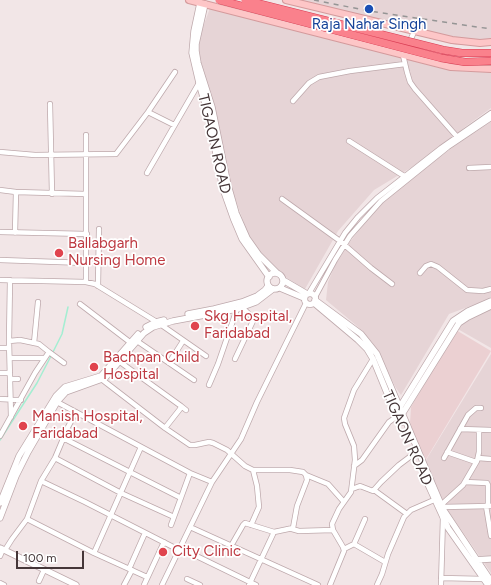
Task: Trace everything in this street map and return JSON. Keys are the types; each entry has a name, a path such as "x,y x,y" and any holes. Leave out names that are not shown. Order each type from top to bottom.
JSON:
{"highway":[{"path":"219,0 441,58 465,62 491,61"},
{"path":"245,0 443,50 462,53 491,53"}],"main road":[{"path":"189,0 451,67 491,69"},
{"path":"286,0 303,2 414,32 462,42 491,42"}],"street":[{"name":"TIGAON ROAD","path":"203,4 191,45 193,60 208,114 229,208 242,239 269,276"},
{"name":"TIGAON ROAD","path":"203,4 196,51 198,63 212,107 221,171 247,238 259,255 277,274"},
{"path":"414,32 404,56 410,82 459,138"},
{"path":"293,101 309,83 319,77 350,71 405,64"},
{"path":"0,152 35,155 116,154 148,112 175,72"},
{"path":"147,173 199,84"},
{"path":"50,104 52,194"},
{"path":"148,112 174,125"},
{"path":"315,300 313,294 307,297 274,288 267,279 274,273 280,275 283,280 307,297 309,305 315,300 344,245 357,227 381,201 420,168 491,113"},
{"path":"162,585 212,482 241,439 307,297 340,241 358,217 372,202 404,176 491,118"},
{"path":"86,135 86,282"},
{"path":"349,141 404,176"},
{"path":"469,168 491,167"},
{"path":"0,190 52,194 86,194"},
{"path":"15,233 16,192"},
{"path":"282,199 340,241 392,284"},
{"path":"98,286 99,229"},
{"path":"0,232 87,234"},
{"path":"0,260 86,263"},
{"path":"420,273 426,266 431,264 438,267 467,290 483,291 491,289"},
{"path":"0,280 86,282 98,286 158,323 206,356"},
{"path":"10,280 9,348 11,418"},
{"path":"0,518 16,476 28,452 58,402 66,392 101,378 141,332 158,323 242,302 257,296 265,290 282,286 283,280"},
{"path":"0,502 19,456 56,396 65,386 108,376 137,341 158,323 239,308 256,302 274,288"},
{"name":"TIGAON ROAD","path":"315,300 363,345 373,359 389,398 399,411"},
{"name":"TIGAON ROAD","path":"315,300 353,327 368,342 381,361 434,500 443,510 448,528 491,582"},
{"path":"399,411 453,321 468,311 491,301"},
{"path":"34,343 38,302"},
{"path":"80,304 130,343"},
{"path":"354,466 362,460 389,422 399,411 459,323 491,306"},
{"path":"235,359 253,321 253,318 239,308"},
{"path":"209,385 239,308"},
{"path":"9,341 20,340 39,344 64,363"},
{"path":"137,341 194,380"},
{"path":"169,363 183,341"},
{"path":"0,348 9,348"},
{"path":"0,436 48,352"},
{"path":"10,358 44,358"},
{"path":"330,585 343,556 344,549 333,530 332,524 352,489 354,466 355,449 344,418 354,390 373,359"},
{"path":"120,362 186,410"},
{"path":"0,373 18,378"},
{"path":"101,378 165,428 190,445 211,442 218,445 231,454 240,463 253,470 290,470 302,472 328,484 344,502"},
{"path":"0,399 21,400"},
{"path":"58,402 190,473 212,482"},
{"path":"165,428 181,406"},
{"path":"444,458 470,412 476,408 481,408"},
{"path":"399,411 443,510 441,585"},
{"path":"0,556 3,549 27,519 41,481 55,458 76,412"},
{"path":"460,429 491,430"},
{"path":"443,510 454,494 465,482 477,460 479,430"},
{"path":"63,438 181,498"},
{"path":"94,553 141,447"},
{"path":"447,452 477,460 491,459"},
{"path":"374,490 399,465 415,453"},
{"path":"55,458 174,517"},
{"path":"251,525 259,507 257,486 253,470"},
{"path":"171,525 190,473"},
{"path":"292,529 297,506 307,480 306,475"},
{"path":"41,481 250,584 256,585"},
{"path":"465,482 487,483 491,536"},
{"path":"352,489 360,486 371,491 374,490 407,514"},
{"path":"377,585 396,535 407,514 434,500"},
{"path":"443,510 488,506"},
{"path":"344,549 354,544 365,518"},
{"path":"27,519 148,578"},
{"path":"231,546 244,524 247,523 274,532 292,529 301,531 333,530"},
{"path":"190,527 318,585"},
{"path":"250,584 274,532"},
{"path":"124,585 145,533"},
{"path":"144,585 164,542"},
{"path":"354,544 385,562"},
{"path":"3,549 76,585"},
{"path":"473,560 491,559"},
{"name":"TIGAON ROAD","path":"473,560 488,585"},
{"path":"38,581 44,570"},
{"path":"441,578 484,579"},
{"path":"187,579 200,585"},
{"path":"0,583 4,585"}],"shaded area":[{"path":"281,0 491,0 491,44 456,45"},
{"path":"210,8 448,70 476,72 491,71 491,108 465,127 437,152 374,190 338,231 305,289 282,275 263,256 249,236 234,196 225,168 196,46"},
{"path":"491,119 491,297 487,300 449,314 401,395 372,342 357,326 326,300 328,282 339,256 373,212 405,183"},
{"path":"491,309 491,348 456,328 464,320"},
{"path":"456,330 491,351 425,461 414,440 410,423 411,407"},
{"path":"491,354 491,573 438,496 423,465"}],"waterway":[{"path":"53,352 62,334 68,307"},
{"path":"0,440 37,383 51,356"}],"railway":[{"path":"314,0 369,11 491,29"}],"place":[{"name":"Raja Nahar Singh","path":"369,9"},
{"name":"Ballabgarh Nursing Home","path":"59,253"},
{"name":"Skg Hospital, Faridabad","path":"195,326"},
{"name":"Bachpan Child Hospital","path":"94,367"},
{"name":"Manish Hospital, Faridabad","path":"23,426"},
{"name":"City Clinic","path":"163,552"}]}
